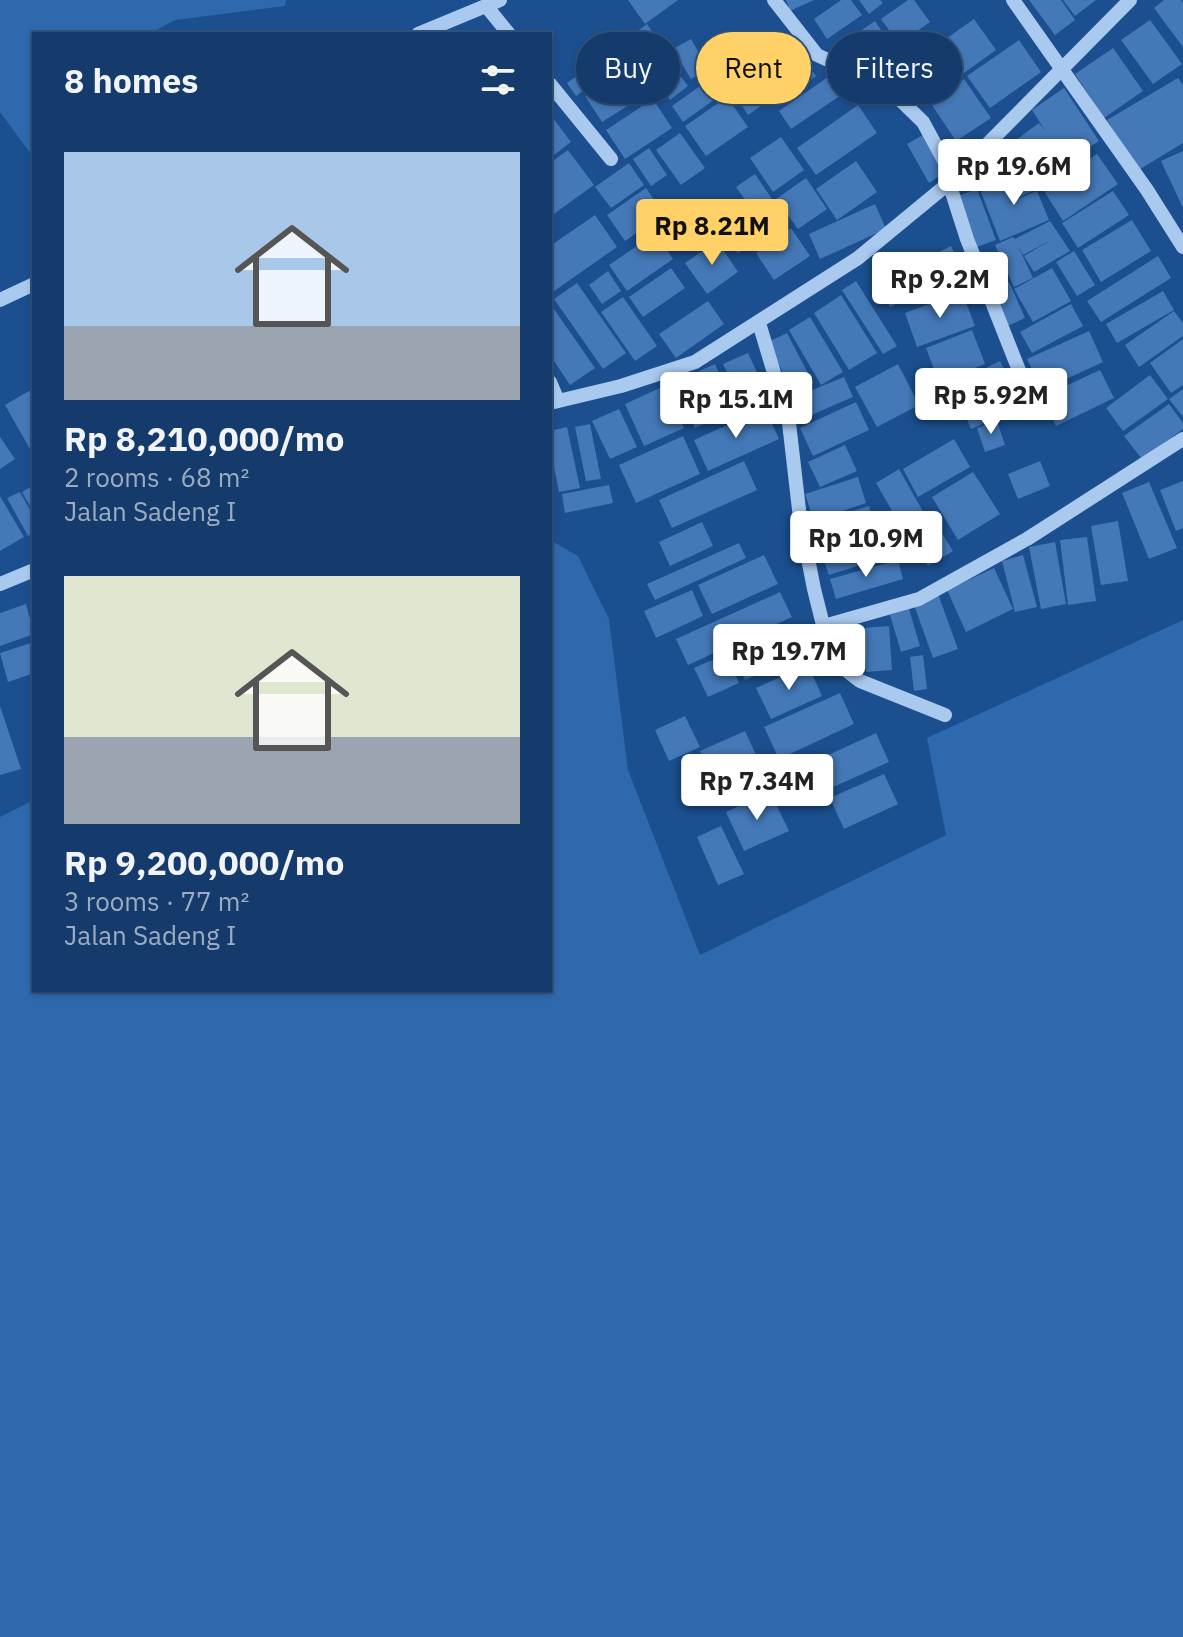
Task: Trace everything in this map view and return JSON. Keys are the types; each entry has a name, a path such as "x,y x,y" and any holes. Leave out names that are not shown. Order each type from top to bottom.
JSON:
{"street":[{"path":"774,0 817,55 887,87 923,122 948,168 949,183 983,283 1032,403"},
{"path":"1013,0 1183,247"},
{"path":"554,402 621,386 695,362 858,258 949,183 1130,0"},
{"path":"423,32 494,4 508,32"},
{"path":"552,86 611,159"},
{"path":"0,300 32,285"},
{"path":"759,323 789,423 800,518 824,626 838,664 860,681 945,715"},
{"path":"824,626 919,599 1027,539 1183,439"},
{"path":"0,584 32,571"}],"shaded area":[{"path":"0,0 286,0 285,6 175,20 153,32 32,32 32,155 0,112"},
{"path":"552,541 578,556 609,619 628,770 700,955 946,835 927,738 1183,620 1183,1637 0,1637 0,817 32,801 32,992 552,992"}],"building":[{"path":"628,0 678,0 645,24"},
{"path":"786,0 814,0 790,11"},
{"path":"841,0 851,0 862,15 837,32 827,32 827,39 814,19"},
{"path":"859,0 880,0 883,3 869,14"},
{"path":"908,0 914,0 930,22 916,32 890,32 881,19"},
{"path":"1029,0 1061,0 1075,20 1055,35"},
{"path":"1063,0 1096,0 1075,16"},
{"path":"1164,0 1181,0 1183,3 1183,47 1154,8"},
{"path":"974,19 996,50 962,74 962,32 956,32"},
{"path":"1150,20 1182,64 1153,84 1121,40"},
{"path":"875,21 882,32 859,32"},
{"path":"647,24 652,32 636,32"},
{"path":"691,39 696,48 696,76 691,79 680,61 680,45"},
{"path":"1019,40 1041,72 990,108 967,76"},
{"path":"1113,48 1143,91 1104,118 1075,74"},
{"path":"576,76 576,96 567,83"},
{"path":"680,76 688,86 680,92"},
{"path":"827,78 828,104 791,129 779,111 789,104 811,104 811,89"},
{"path":"1178,78 1183,85 1183,143 1137,171 1107,120"},
{"path":"964,79 991,118 956,141 931,104 962,104"},
{"path":"1064,88 1099,141 1066,162 1063,157 1044,167 1014,174 997,154 1039,123 1046,132 1032,110"},
{"path":"696,89 696,104 708,104 683,122 672,106 680,104 680,100"},
{"path":"590,104 630,104 602,122"},
{"path":"645,104 656,104 672,128 625,159 606,130"},
{"path":"717,104 732,104 748,127 706,156 685,126"},
{"path":"741,104 764,104 748,115"},
{"path":"858,105 877,133 816,175 797,148"},
{"path":"552,117 571,142 552,156"},
{"path":"680,133 705,168 681,185 656,150"},
{"path":"925,134 945,172 929,183 907,144"},
{"path":"781,137 804,170 773,192 750,158"},
{"path":"649,148 667,175 651,186 633,159"},
{"path":"568,150 594,185 552,215 552,162"},
{"path":"1183,151 1183,208 1161,161"},
{"path":"1097,154 1118,184 1063,221 1034,175 1050,165 1059,180"},
{"path":"856,161 877,192 837,220 816,189"},
{"path":"629,163 644,185 611,208 595,187"},
{"path":"1025,173 1034,190 1006,204 1037,191 1049,220 1000,241 981,192"},
{"path":"755,174 787,221 769,234 736,187"},
{"path":"806,178 827,209 798,229 776,199"},
{"path":"646,188 664,214 625,241 607,215"},
{"path":"977,189 996,240 974,248 955,197"},
{"path":"1113,191 1129,215 1078,248 1062,223"},
{"path":"743,204 765,235 738,253 717,222"},
{"path":"875,204 886,229 820,259 809,234"},
{"path":"595,215 617,247 552,293 552,245"},
{"path":"1132,220 1151,251 1101,282 1082,250"},
{"path":"1050,221 1070,251 1034,272 1024,256 1051,240 1023,255 1018,246 1033,278 1014,287 995,245 1013,237 1015,239"},
{"path":"791,228 810,256 774,280 756,253"},
{"path":"656,233 673,259 627,291 609,265"},
{"path":"717,241 738,272 707,294 685,263"},
{"path":"951,246 963,270 890,307 878,283"},
{"path":"1074,251 1095,285 1077,296 1056,262"},
{"path":"1158,256 1171,278 1101,322 1087,301"},
{"path":"671,268 685,288 643,317 629,297"},
{"path":"1052,268 1071,301 1033,322 1014,289"},
{"path":"608,271 621,291 602,304 589,285"},
{"path":"856,281 897,346 883,354 842,290"},
{"path":"1009,282 1025,318 1005,327 990,290"},
{"path":"577,283 626,353 603,369 554,299"},
{"path":"1163,291 1174,310 1117,343 1106,324"},
{"path":"962,292 975,326 917,347 905,313"},
{"path":"841,295 877,353 849,370 814,313"},
{"path":"623,297 657,346 635,361 601,312"},
{"path":"708,301 724,324 676,358 659,334"},
{"path":"1071,304 1083,326 1032,353 1020,332"},
{"path":"554,309 595,368 570,385 552,358"},
{"path":"1174,311 1183,323 1183,336 1139,367 1125,345"},
{"path":"810,317 843,372 821,385 789,330"},
{"path":"972,330 985,364 939,382 926,348"},
{"path":"1089,331 1103,362 1042,390 1027,359"},
{"path":"787,333 813,383 793,393 768,342"},
{"path":"1183,339 1183,385 1171,393 1150,363"},
{"path":"748,353 767,394 742,405 723,364"},
{"path":"1000,361 1011,383 956,411 944,389"},
{"path":"715,364 735,408 720,415 699,371"},
{"path":"898,364 919,405 877,427 855,387"},
{"path":"1100,370 1114,398 1056,426 1042,397"},
{"path":"1150,375 1168,399 1123,431 1106,408"},
{"path":"693,377 713,420 695,428 675,385"},
{"path":"844,377 853,397 809,416 800,395"},
{"path":"664,386 684,428 644,446 625,404"},
{"path":"32,389 32,448 30,449 5,405"},
{"path":"1183,389 1183,417 1169,399"},
{"path":"995,396 1003,415 971,429 963,410"},
{"path":"856,402 869,430 813,456 800,428"},
{"path":"1169,404 1183,423 1183,429 1142,459 1124,436"},
{"path":"765,408 779,439 708,471 694,440"},
{"path":"619,409 637,447 610,459 592,421"},
{"path":"997,421 1005,445 985,452 977,428"},
{"path":"590,424 601,479 586,481 575,427"},
{"path":"567,427 580,488 559,492 552,457 552,431"},
{"path":"683,436 700,474 636,503 619,465"},
{"path":"0,437 15,459 0,469"},
{"path":"954,439 970,467 918,497 903,469"},
{"path":"845,445 857,471 820,487 808,462"},
{"path":"744,461 757,490 672,528 659,500"},
{"path":"1040,461 1050,486 1018,499 1008,474"},
{"path":"899,469 925,515 902,528 876,483"},
{"path":"973,472 1000,514 958,540 932,497"},
{"path":"858,477 866,503 814,521 805,494"},
{"path":"1183,481 1183,528 1176,531 1160,490"},
{"path":"1149,482 1177,548 1149,559 1122,493"},
{"path":"609,485 613,503 565,513 562,494"},
{"path":"32,486 32,510 22,492"},
{"path":"20,492 32,513 32,534 28,536 7,498"},
{"path":"0,496 24,537 0,551"},
{"path":"869,506 877,533 821,551 812,523"},
{"path":"934,520 953,551 928,566 909,536"},
{"path":"1118,521 1128,581 1101,585 1091,526"},
{"path":"702,522 713,546 670,566 659,542"},
{"path":"890,534 896,554 829,575 822,556"},
{"path":"1087,537 1096,601 1068,605 1060,540"},
{"path":"1055,542 1066,604 1041,609 1029,547"},
{"path":"739,543 746,558 655,600 647,584"},
{"path":"764,555 778,584 712,614 698,585"},
{"path":"1023,555 1037,607 1015,612 1002,561"},
{"path":"898,560 903,579 836,599 830,579"},
{"path":"994,568 1013,609 966,632 947,590"},
{"path":"692,590 703,616 656,638 644,611"},
{"path":"780,592 792,617 688,665 676,639"},
{"path":"938,594 958,649 933,658 913,602"},
{"path":"26,604 32,635 0,646 0,613"},
{"path":"909,609 920,646 901,652 890,615"},
{"path":"789,626 802,655 745,680 733,651"},
{"path":"889,626 892,670 866,672 863,628"},
{"path":"857,630 858,664 840,665 838,631"},
{"path":"32,643 32,674 8,682 0,653"},
{"path":"726,654 739,683 708,697 694,668"},
{"path":"923,655 927,689 914,691 910,657"},
{"path":"808,665 822,696 771,719 756,688"},
{"path":"840,693 854,724 779,759 764,727"},
{"path":"0,706 21,769 0,775"},
{"path":"685,716 700,747 669,761 655,730"},
{"path":"745,731 769,783 724,804 700,751"},
{"path":"876,733 889,762 813,796 800,768"},
{"path":"884,774 898,804 844,829 830,798"},
{"path":"770,792 789,831 744,851 726,812"},
{"path":"721,826 744,874 718,885 697,837"}]}
